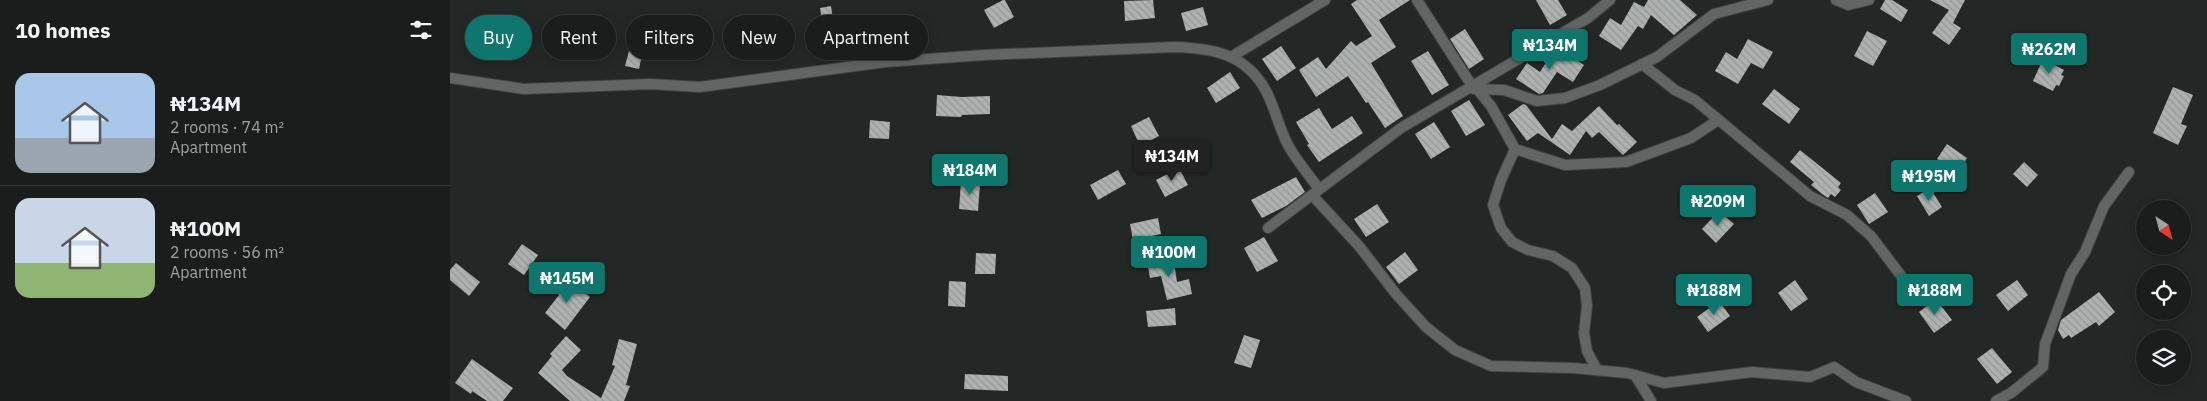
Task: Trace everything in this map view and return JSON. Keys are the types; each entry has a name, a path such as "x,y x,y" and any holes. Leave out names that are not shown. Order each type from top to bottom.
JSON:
{"street":[{"path":"1230,57 1325,0"},
{"path":"1417,0 1472,88 1491,106 1515,149 1564,165 1626,162 1691,138 1718,120"},
{"path":"1268,228 1401,128 1472,88 1588,18 1610,0"},
{"path":"1472,88 1504,90 1537,101 1565,98 1600,85 1657,57 1714,14 1768,0"},
{"path":"1836,0 1848,5 1869,0"},
{"path":"450,78 524,89 650,84 700,87 885,62 984,55 1174,47 1200,48 1222,52 1253,71 1266,91 1288,145 1316,192 1396,294 1420,320 1455,350 1491,366 1597,370 1635,375 1664,383 1752,372 1810,377 1834,367 1856,382 1906,401"},
{"path":"1642,64 1674,90 1695,100 1810,196 1847,215 1871,236 1905,281"},
{"path":"1515,149 1501,180 1493,205 1502,228 1512,242 1528,250 1553,256 1572,268 1585,288 1587,306 1584,333 1587,351 1597,370"},
{"path":"1996,401 2011,393 2043,367 2045,344 2070,274 2085,252 2104,206 2129,172"},
{"path":"1635,375 1650,401"}],"building":[{"path":"1005,0 1014,17 994,28 984,10"},
{"path":"1153,0 1155,18 1125,21 1124,1"},
{"path":"1357,0 1410,0 1379,20 1396,47 1371,63 1403,116 1385,128 1348,76 1316,97 1299,70 1318,57 1326,69 1351,41 1356,46 1372,36 1351,4"},
{"path":"1536,0 1558,0 1567,15 1550,25"},
{"path":"1648,0 1680,0 1697,15 1674,35 1651,15 1643,29 1638,26 1621,50 1599,36 1610,18 1621,25 1634,2 1644,7"},
{"path":"1885,0 1892,0 1908,10 1901,22 1880,9"},
{"path":"1930,0 1965,0 1953,23 1961,28 1949,45 1932,33 1949,10"},
{"path":"831,6 832,15 821,15 820,8"},
{"path":"1203,7 1208,25 1186,31 1181,13"},
{"path":"1465,29 1484,59 1469,69 1450,39"},
{"path":"1867,31 1887,41 1873,66 1854,56"},
{"path":"1748,39 1773,52 1763,69 1751,63 1738,84 1715,71 1726,52 1737,59"},
{"path":"1281,46 1296,68 1277,81 1262,59"},
{"path":"1556,47 1584,65 1573,82 1557,72 1543,93 1539,94 1516,79 1527,63 1540,72"},
{"path":"1428,51 1449,85 1432,95 1411,61"},
{"path":"2043,59 2064,70 2061,75 2064,76 2059,86 2056,85 2053,91 2033,81"},
{"path":"627,60 641,60 639,69 625,66"},
{"path":"1230,72 1240,88 1216,103 1207,88"},
{"path":"2173,87 2193,95 2181,124 2187,126 2178,145 2153,133"},
{"path":"1774,89 1800,109 1789,124 1762,104"},
{"path":"937,95 962,97 990,96 990,114 962,115 961,117 936,116"},
{"path":"1469,100 1485,125 1466,136 1451,111"},
{"path":"1523,104 1526,105 1552,139 1562,124 1572,131 1599,106 1637,142 1623,155 1599,132 1592,138 1586,131 1570,155 1538,133 1527,141 1508,115"},
{"path":"1319,108 1332,129 1352,116 1363,133 1319,162 1307,145 1309,144 1296,122"},
{"path":"1149,117 1159,136 1140,146 1131,126"},
{"path":"870,120 890,122 889,139 869,138"},
{"path":"1434,122 1450,147 1431,159 1415,134"},
{"path":"1947,144 1967,158 1958,172 1937,159"},
{"path":"1800,150 1841,183 1838,187 1841,190 1835,197 1831,194 1828,198 1822,194 1811,185 1814,182 1790,162"},
{"path":"2024,162 2038,175 2027,187 2013,174"},
{"path":"1179,168 1188,185 1165,197 1156,180"},
{"path":"1118,170 1126,184 1098,200 1090,185"},
{"path":"1296,177 1305,192 1286,206 1262,218 1251,200"},
{"path":"961,182 980,184 978,211 959,209"},
{"path":"1930,188 1942,207 1929,216 1917,196"},
{"path":"1875,193 1888,212 1869,224 1857,205"},
{"path":"1377,204 1389,222 1366,237 1354,219"},
{"path":"1719,211 1734,224 1716,243 1702,229"},
{"path":"1158,218 1161,234 1133,240 1130,224"},
{"path":"1264,237 1278,261 1257,272 1244,248"},
{"path":"522,244 538,255 524,275 508,264"},
{"path":"1405,252 1418,270 1399,284 1386,267"},
{"path":"976,253 996,254 995,274 975,274"},
{"path":"1173,256 1177,282 1189,279 1192,294 1167,300 1161,276 1150,278 1147,261"},
{"path":"456,263 480,282 469,296 450,280 450,270"},
{"path":"569,279 590,297 565,330 545,313 559,295 557,293"},
{"path":"1795,280 1808,299 1791,311 1778,293"},
{"path":"2017,280 2028,295 2008,311 1996,295"},
{"path":"949,281 966,282 965,307 948,306"},
{"path":"2099,292 2115,312 2099,326 2096,322 2071,338 2069,335 2063,339 2058,330 2061,320"},
{"path":"1936,299 1952,320 1934,333 1919,312"},
{"path":"1719,301 1730,316 1708,332 1697,317"},
{"path":"1175,308 1176,325 1148,327 1146,311"},
{"path":"1244,335 1260,340 1251,368 1234,363"},
{"path":"566,336 581,350 562,370 567,376 601,398 615,366 612,365 619,339 637,344 626,385 630,386 624,401 570,401 538,373 552,356 550,354"},
{"path":"1992,348 2012,372 1997,384 1977,359"},
{"path":"472,359 513,388 503,401 487,401 472,391 471,394 455,383"},
{"path":"965,374 1008,376 1008,391 964,389"}]}
